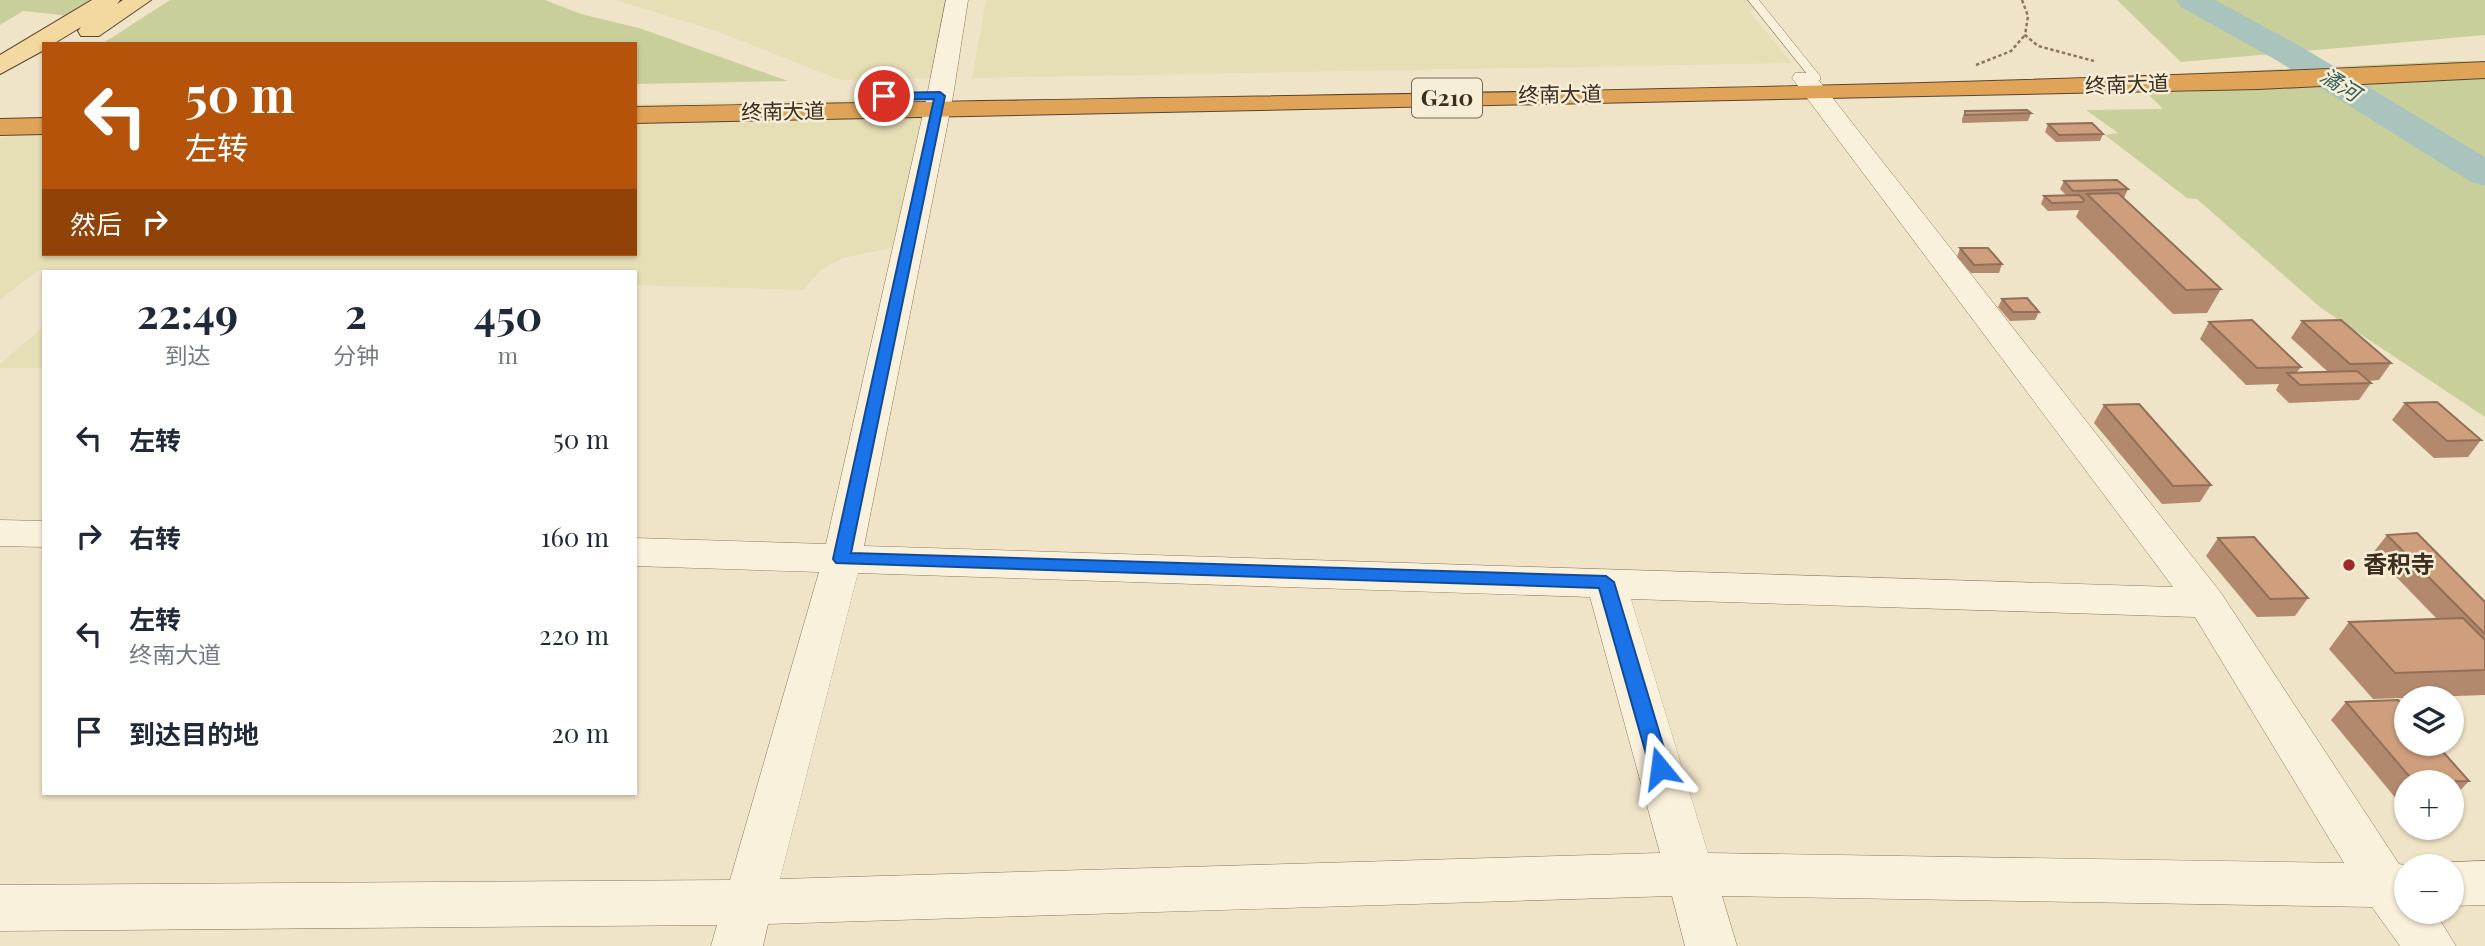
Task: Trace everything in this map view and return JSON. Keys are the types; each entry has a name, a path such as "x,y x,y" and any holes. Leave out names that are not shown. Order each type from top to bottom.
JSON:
{"highway":[{"name":"终南大道","path":"2444,69 2485,60"},
{"name":"终南大道","path":"637,115 938,102 1811,82 2256,77 2444,69 2485,70"},
{"name":"终南大道","path":"1811,82 1923,77 2256,77"},
{"name":"终南大道","path":"637,100 938,102"},
{"path":"0,104 42,104"},
{"path":"0,127 42,126"}],"main road":[{"path":"0,66 108,0"},
{"path":"73,42 139,0"},
{"path":"0,89 42,62"}],"street":[{"path":"743,924 842,559 957,0"},
{"path":"1811,82 2207,603 2394,883"},
{"path":"0,533 42,534"},
{"path":"637,552 2207,603"},
{"path":"1606,582 1712,946"},
{"path":"0,908 743,924 1690,874 2394,886"},
{"path":"2464,884 2485,883"},
{"path":"2418,924 2430,946"}],"lane":[{"path":"1753,0 1811,82"}],"path":[{"path":"1923,77 1972,66 2011,51 2025,35 2028,16 2022,0"},
{"path":"2025,35 2038,46 2103,63"}],"shaded area":[{"path":"616,0 969,0 955,78 840,80 719,32"},
{"path":"986,0 1752,0 1759,10 1749,11 1792,63 972,78"},
{"path":"930,98 910,244 843,258 822,269 803,290 637,285 637,270 42,270 0,300 0,138 42,129 42,256 637,256 637,104"},
{"path":"42,328 42,368 0,368 0,364"}],"green space":[{"path":"0,0 108,0 79,17 23,11 0,25"},
{"path":"170,0 545,0 581,14 639,28 788,81 637,84 637,42 105,42"},
{"path":"2117,0 2485,0 2485,35 2181,62"},
{"path":"2455,61 2485,62 2485,417 2321,308 2197,199 2187,198 2105,135 2118,133 2086,110 2163,109 2147,93 2201,91 2179,74"}],"building":[{"path":"2027,110 2031,113 1965,115 1965,111"},
{"path":"2092,123 2103,134 2059,135 2048,124"},
{"path":"2117,180 2128,189 2073,191 2064,181"},
{"path":"2118,193 2221,289 2186,290 2087,194"},
{"path":"2079,195 2083,202 2052,203 2044,196"},
{"path":"1960,248 1988,248 2002,264 1974,265"},
{"path":"2027,298 2039,312 2013,312 2002,299"},
{"path":"2252,320 2301,367 2257,368 2209,322"},
{"path":"2341,320 2391,363 2350,364 2302,321"},
{"path":"2357,371 2371,383 2300,385 2287,373"},
{"path":"2437,402 2481,440 2447,441 2405,403"},
{"path":"2139,404 2211,485 2173,486 2104,405"},
{"path":"2417,533 2485,602 2485,634 2387,535"},
{"path":"2254,537 2308,598 2270,599 2218,538"},
{"path":"2463,618 2485,640 2485,670 2395,673 2349,622"},
{"path":"2394,700 2394,756 2447,756 2459,770 2404,770 2346,702"}],"waterway":[{"name":"潏河","path":"2192,0 2288,53 2485,174"}],"place":[{"name":"香积寺","path":"2349,565"}],"route":[{"path":"884,96 940,96 842,559 1606,582 1660,768"}]}
